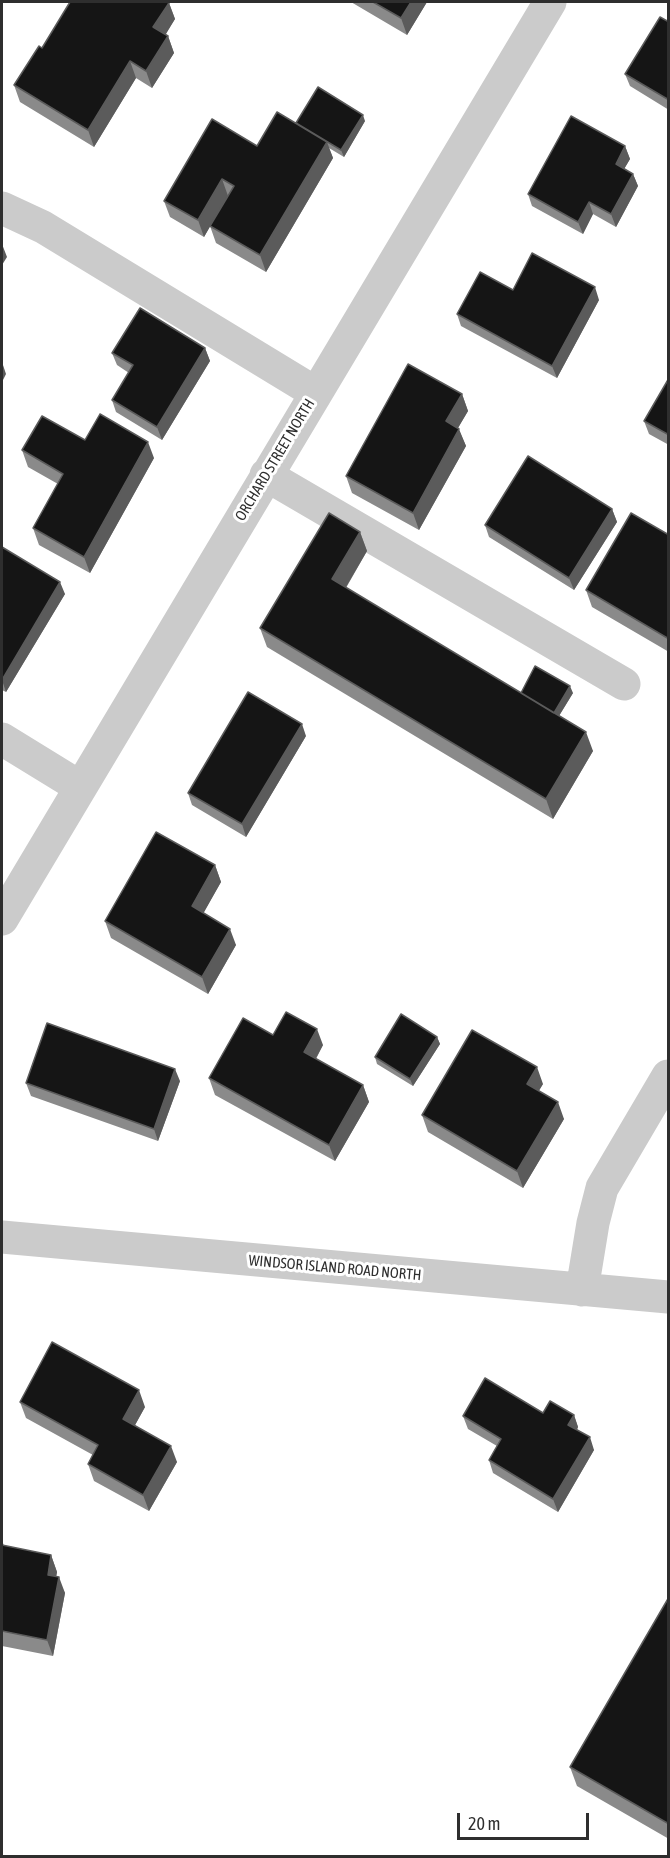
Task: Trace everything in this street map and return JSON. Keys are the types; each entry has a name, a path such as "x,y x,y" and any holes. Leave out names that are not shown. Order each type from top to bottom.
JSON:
{"street":[{"name":"ORCHARD STREET NORTH","path":"2,919 550,2"},
{"path":"2,208 43,227 316,393"},
{"path":"266,475 624,684"},
{"path":"2,739 80,787"},
{"path":"582,1290 593,1223 602,1188 669,1076"},
{"name":"WINDSOR ISLAND ROAD NORTH","path":"2,1237 669,1297"}],"building":[{"path":"70,2 169,3 153,27 168,36 146,71 130,61 88,130 14,85 39,46 42,48"},
{"path":"373,2 411,2 401,18"},
{"path":"660,17 669,22 669,100 625,74"},
{"path":"318,87 363,115 341,150 296,123"},
{"path":"277,112 327,142 260,255 210,226 234,186 222,179 198,220 164,201 212,119 257,146"},
{"path":"571,116 625,146 616,164 633,174 611,214 589,202 578,222 528,194"},
{"path":"532,253 595,287 552,366 457,314 480,272 513,290"},
{"path":"140,308 205,348 157,427 112,400 133,365 112,353"},
{"path":"408,364 462,394 446,421 459,429 413,513 346,476"},
{"path":"669,378 669,435 644,421"},
{"path":"100,414 148,442 84,557 33,528 63,474 22,450 42,416 85,440"},
{"path":"528,456 612,509 569,578 485,525"},
{"path":"329,513 360,532 332,579 586,732 546,799 260,628"},
{"path":"631,513 669,535 669,639 586,590"},
{"path":"2,547 60,582 2,680"},
{"path":"535,666 570,686 554,713 521,693"},
{"path":"248,692 302,724 242,824 188,793"},
{"path":"156,832 215,865 192,906 230,929 202,977 105,921"},
{"path":"286,1012 317,1029 304,1052 363,1085 329,1145 209,1078 243,1018 273,1035"},
{"path":"401,1014 437,1037 410,1079 375,1057"},
{"path":"47,1023 175,1069 154,1129 26,1083"},
{"path":"472,1030 537,1067 527,1084 558,1102 517,1171 422,1115"},
{"path":"52,1342 139,1390 123,1419 171,1446 143,1495 88,1464 98,1445 20,1402"},
{"path":"485,1378 543,1413 550,1401 574,1415 568,1425 590,1437 553,1499 489,1460 501,1439 463,1416"},
{"path":"2,1545 51,1555 48,1575 59,1577 47,1640 2,1631"},
{"path":"669,1597 669,1824 570,1767"}]}
